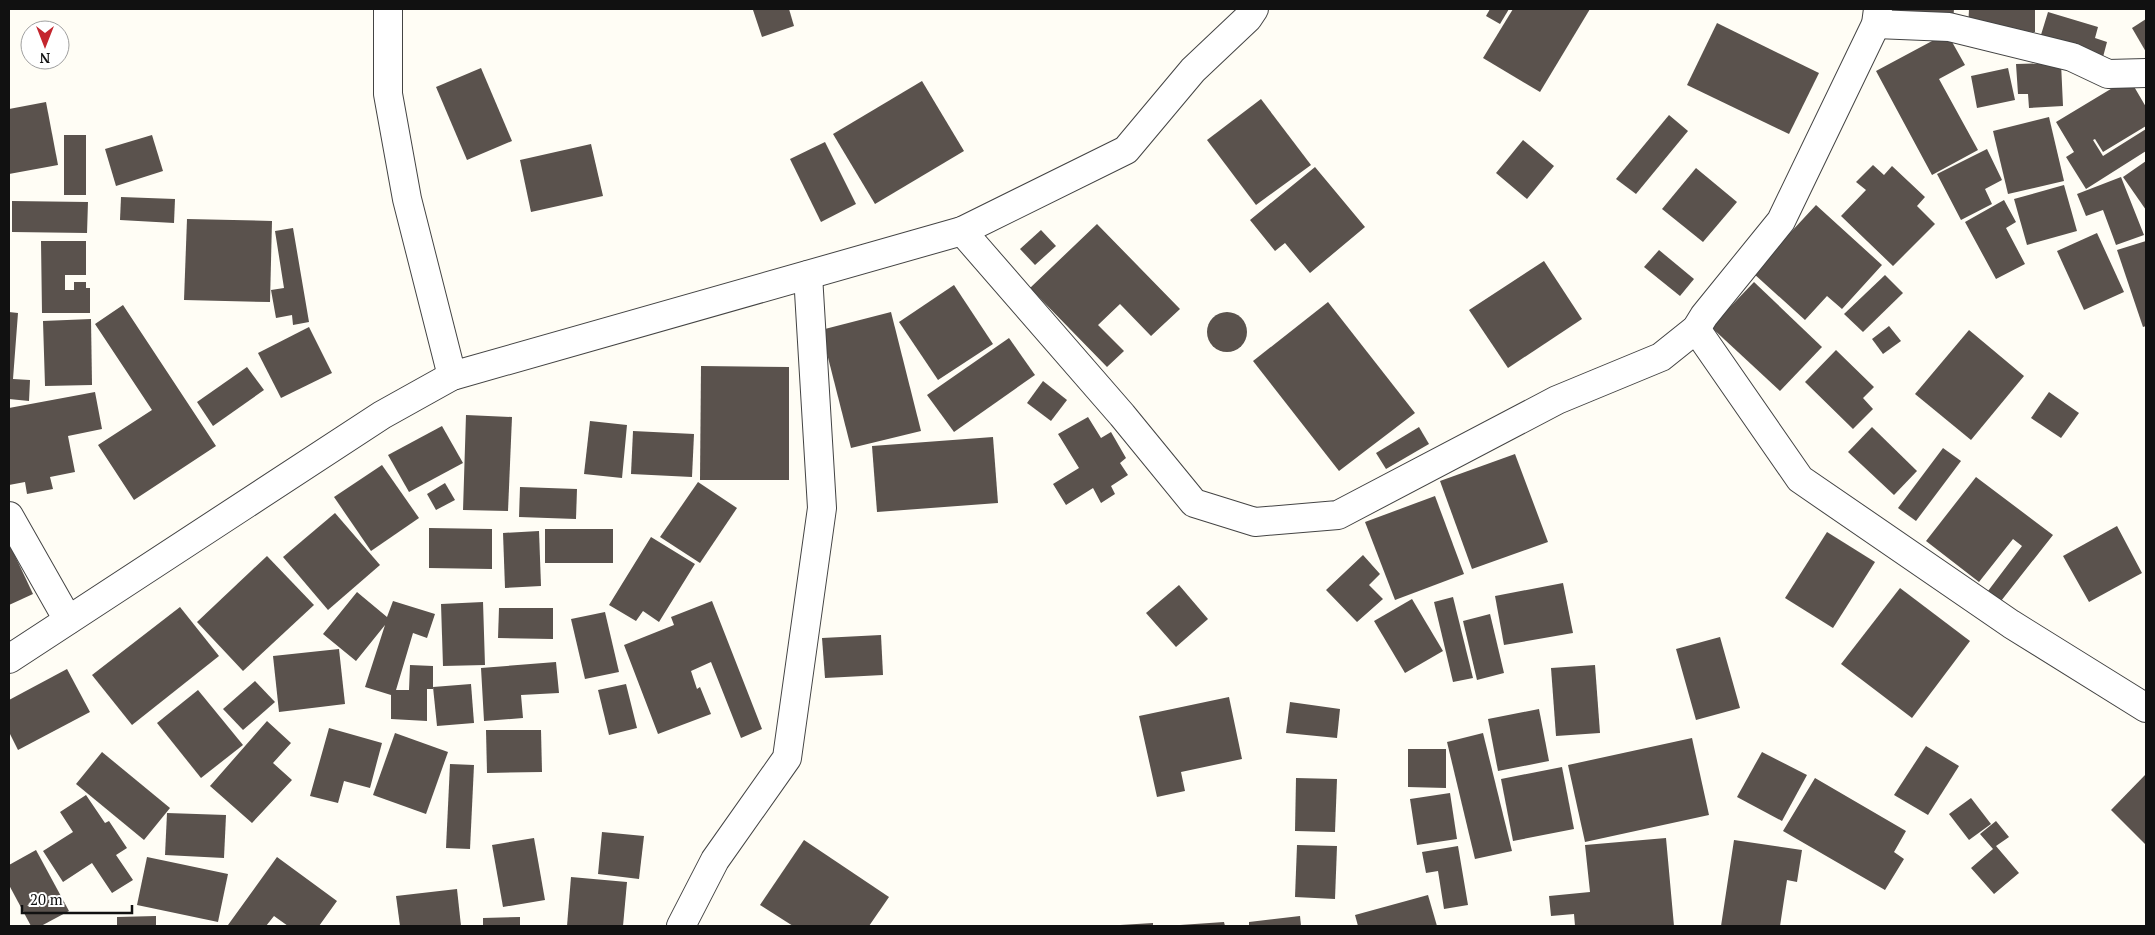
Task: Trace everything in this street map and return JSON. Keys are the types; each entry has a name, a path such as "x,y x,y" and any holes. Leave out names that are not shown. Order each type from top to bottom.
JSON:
{"street":[{"path":"388,9 388,94 407,199 452,376"},
{"path":"9,659 382,415 452,376 962,231 1126,150 1193,70 1248,18 1254,9"},
{"path":"962,231 1122,415 1194,503 1255,522 1338,515 1557,400 1661,357 1696,329 1704,316 1781,221 1877,17 1949,28 2072,57 2108,74 2146,73"},
{"path":"681,926 715,860 787,758 822,508 808,274"},
{"path":"1696,329 1800,479 2012,624 2146,708"},
{"path":"9,516 68,620"}],"building":[{"path":"789,9 794,26 762,37 753,10"},
{"path":"1490,9 1509,9 1500,24 1486,16"},
{"path":"1513,9 1590,9 1540,92 1483,58"},
{"path":"1898,9 1954,9 1953,21 1898,17"},
{"path":"1969,9 2035,9 2035,32 1968,30"},
{"path":"2048,12 2098,27 2095,38 2107,42 2103,57 2040,38"},
{"path":"2146,19 2146,52 2132,28"},
{"path":"1717,23 1819,73 1789,134 1687,85"},
{"path":"1947,33 1965,65 1939,79 1978,150 1932,175 1876,71"},
{"path":"2061,63 2063,106 2029,108 2028,94 2018,94 2016,64"},
{"path":"481,68 512,141 467,160 436,87"},
{"path":"2008,68 2015,100 1977,108 1971,76"},
{"path":"2129,78 2146,107 2146,126 2103,152 2095,139 2093,140 2103,156 2146,129 2146,151 2086,189 2066,157 2074,152 2056,122"},
{"path":"922,81 964,151 875,204 833,134"},
{"path":"1261,99 1311,165 1256,205 1207,140"},
{"path":"46,102 58,165 9,174 9,109"},
{"path":"1669,115 1688,131 1636,194 1616,179"},
{"path":"2049,117 2064,181 2008,194 1993,131"},
{"path":"64,135 86,135 86,195 64,195"},
{"path":"152,135 163,171 116,186 105,149"},
{"path":"1523,140 1554,166 1527,199 1496,173"},
{"path":"825,142 856,204 821,222 790,159"},
{"path":"591,144 603,196 531,212 520,160"},
{"path":"1987,149 2002,180 1985,189 1992,204 1961,220 1937,174"},
{"path":"2146,161 2146,210 2123,177"},
{"path":"1873,165 1884,175 1892,166 1925,197 1917,206 1935,224 1893,266 1841,216 1866,190 1856,182"},
{"path":"1315,167 1365,227 1310,273 1285,243 1275,251 1250,220"},
{"path":"1696,168 1737,202 1703,242 1662,209"},
{"path":"2121,177 2144,235 2116,245 2103,210 2086,216 2077,194"},
{"path":"2064,185 2077,231 2027,245 2014,199"},
{"path":"121,197 175,199 174,223 120,220"},
{"path":"2004,200 2016,222 2006,228 2025,264 1996,279 1965,222"},
{"path":"12,201 88,202 87,233 12,232"},
{"path":"1816,205 1882,265 1842,309 1827,296 1805,320 1753,273"},
{"path":"187,219 272,221 270,302 184,300"},
{"path":"1097,224 1180,309 1151,336 1120,304 1098,325 1124,351 1107,367 1030,288"},
{"path":"293,228 309,322 293,325 292,315 276,318 271,290 284,288 275,231"},
{"path":"1041,230 1056,246 1035,265 1020,249"},
{"path":"2097,233 2124,292 2084,310 2057,251"},
{"path":"41,241 86,241 86,275 65,275 65,290 74,290 74,282 86,282 86,288 90,288 90,313 42,313"},
{"path":"2146,241 2146,326 2143,327 2117,250"},
{"path":"1659,250 1694,279 1680,296 1644,267"},
{"path":"1544,261 1582,319 1508,368 1469,310"},
{"path":"1885,275 1903,293 1863,332 1844,314"},
{"path":"1754,282 1822,347 1780,391 1711,327"},
{"path":"954,285 993,344 938,380 899,322"},
{"path":"1328,302 1415,413 1339,471 1253,361"},
{"path":"123,305 216,446 134,500 98,445 152,410 95,324"},
{"path":"9,312 18,313 13,379 30,380 29,401 9,399"},
{"path":"891,312 921,431 851,448 821,330"},
{"path":"1227,312 1241,318 1247,332 1241,346 1227,352 1213,346 1207,332 1213,318"},
{"path":"91,319 92,385 45,386 43,321"},
{"path":"1889,326 1901,341 1883,354 1872,339"},
{"path":"309,327 332,373 281,398 258,353"},
{"path":"1969,330 2024,376 1971,440 1915,394"},
{"path":"1009,338 1035,375 954,432 927,395"},
{"path":"1836,350 1874,387 1863,398 1873,409 1853,429 1805,382"},
{"path":"701,366 789,367 789,480 700,480"},
{"path":"247,367 264,390 213,426 197,402"},
{"path":"1043,381 1067,400 1051,421 1027,403"},
{"path":"95,392 102,429 68,436 75,472 50,477 53,489 27,494 25,482 9,485 9,408"},
{"path":"2049,392 2079,413 2061,438 2031,418"},
{"path":"466,415 512,417 508,511 463,510"},
{"path":"1088,417 1101,438 1111,432 1126,458 1120,463 1128,475 1111,486 1115,494 1101,503 1093,488 1066,505 1053,484 1079,468 1058,434"},
{"path":"590,421 627,425 622,478 584,474"},
{"path":"442,426 463,463 409,492 388,455"},
{"path":"1419,427 1429,444 1386,469 1376,453"},
{"path":"1872,427 1917,471 1894,495 1848,452"},
{"path":"633,431 694,434 692,477 631,474"},
{"path":"993,437 998,503 877,512 872,446"},
{"path":"1943,448 1961,461 1916,521 1898,508"},
{"path":"1515,454 1548,542 1472,569 1440,481"},
{"path":"382,465 419,518 371,551 334,497"},
{"path":"1976,477 2053,535 2001,601 1988,591 2022,546 2013,539 1979,582 1926,541"},
{"path":"698,482 737,508 700,563 660,537"},
{"path":"445,483 455,500 436,510 427,494"},
{"path":"520,487 577,489 576,519 519,517"},
{"path":"1435,496 1464,574 1395,600 1365,522"},
{"path":"335,513 380,565 328,610 283,557"},
{"path":"2117,526 2142,573 2089,602 2063,556"},
{"path":"429,528 492,529 492,569 429,568"},
{"path":"545,529 613,529 613,563 545,563"},
{"path":"539,531 541,586 505,588 503,533"},
{"path":"1827,532 1875,562 1833,628 1785,598"},
{"path":"651,537 695,564 659,622 643,611 636,621 609,605"},
{"path":"9,543 33,594 9,605"},
{"path":"1363,555 1380,574 1369,585 1383,599 1357,622 1326,590"},
{"path":"267,556 314,605 243,671 197,622"},
{"path":"1563,583 1573,633 1504,645 1495,596"},
{"path":"1179,585 1208,619 1176,647 1146,613"},
{"path":"1900,588 1970,641 1912,718 1841,664"},
{"path":"357,592 387,617 393,601 435,614 427,638 413,633 396,690 409,690 410,665 433,666 433,689 427,689 427,721 391,719 391,695 365,687 385,625 356,661 323,634"},
{"path":"1453,597 1473,678 1453,682 1434,602"},
{"path":"1412,599 1443,651 1405,673 1374,621"},
{"path":"712,601 762,729 741,738 711,662 691,671 697,689 700,687 711,714 658,734 624,645 674,625 671,617"},
{"path":"483,602 485,665 443,666 441,604"},
{"path":"180,607 219,656 132,725 92,675"},
{"path":"499,608 553,608 553,639 498,638"},
{"path":"605,612 619,672 585,679 571,619"},
{"path":"1490,614 1504,673 1477,680 1463,621"},
{"path":"881,635 883,675 825,678 822,638"},
{"path":"1720,637 1740,708 1696,720 1676,649"},
{"path":"339,649 345,704 279,712 273,656"},
{"path":"556,662 559,693 521,695 523,718 484,721 481,668"},
{"path":"1595,665 1600,733 1556,736 1551,668"},
{"path":"67,669 90,712 18,750 9,732 9,700"},
{"path":"255,681 275,702 243,730 223,709"},
{"path":"471,684 474,723 437,726 433,687"},
{"path":"626,684 637,728 609,735 598,690"},
{"path":"198,690 243,745 201,778 157,723"},
{"path":"1229,697 1242,759 1181,772 1185,791 1157,797 1139,716"},
{"path":"1290,702 1340,709 1337,738 1286,733"},
{"path":"1539,709 1549,761 1498,771 1488,719"},
{"path":"267,721 291,743 273,763 292,780 252,823 210,786"},
{"path":"329,728 382,743 370,788 344,781 338,803 310,796"},
{"path":"486,730 541,730 542,772 487,773"},
{"path":"395,733 448,752 426,814 373,795"},
{"path":"1483,733 1512,851 1475,859 1447,742"},
{"path":"1692,738 1709,815 1585,842 1568,765"},
{"path":"1926,746 1959,766 1928,815 1894,795"},
{"path":"1408,749 1446,749 1446,788 1408,787"},
{"path":"102,752 170,808 144,840 76,784"},
{"path":"1762,752 1807,775 1782,821 1737,797"},
{"path":"450,764 474,765 470,849 446,848"},
{"path":"1562,767 1574,829 1513,841 1501,779"},
{"path":"2146,774 2146,845 2111,810"},
{"path":"1296,778 1337,779 1335,832 1295,831"},
{"path":"1815,778 1906,831 1894,852 1904,859 1885,890 1783,831"},
{"path":"1450,793 1457,839 1417,845 1410,799"},
{"path":"86,795 105,823 109,821 127,848 116,855 133,880 112,893 92,863 63,882 43,851 73,832 60,812"},
{"path":"1971,798 1991,824 1969,840 1949,814"},
{"path":"167,813 226,815 224,858 165,855"},
{"path":"1996,821 2009,837 1996,846 2019,873 1994,894 1971,868 1993,849 1980,834"},
{"path":"602,832 644,836 639,879 598,874"},
{"path":"534,838 545,900 503,907 492,845"},
{"path":"1666,838 1674,926 1575,926 1574,914 1551,916 1549,896 1590,892 1585,845"},
{"path":"804,840 889,897 869,926 793,926 760,905"},
{"path":"1734,840 1802,850 1797,882 1787,880 1780,926 1721,926"},
{"path":"1297,845 1337,846 1335,899 1295,897"},
{"path":"1458,846 1468,905 1444,909 1438,871 1426,873 1422,852"},
{"path":"36,850 69,911 41,926 31,926 9,885 9,865"},
{"path":"147,857 228,874 218,922 137,905"},
{"path":"277,857 337,901 319,926 288,926 274,916 266,926 229,926 228,925"},
{"path":"571,877 627,882 623,926 567,926"},
{"path":"457,889 461,926 400,926 396,896"},
{"path":"1428,895 1437,926 1358,926 1355,915"},
{"path":"156,916 156,926 117,926 117,917"},
{"path":"1300,916 1301,926 1249,926 1249,922"},
{"path":"520,917 520,926 483,926 483,918"},
{"path":"1224,922 1225,926 1180,926 1180,925"},
{"path":"1153,923 1153,926 1120,926 1120,925"}]}
